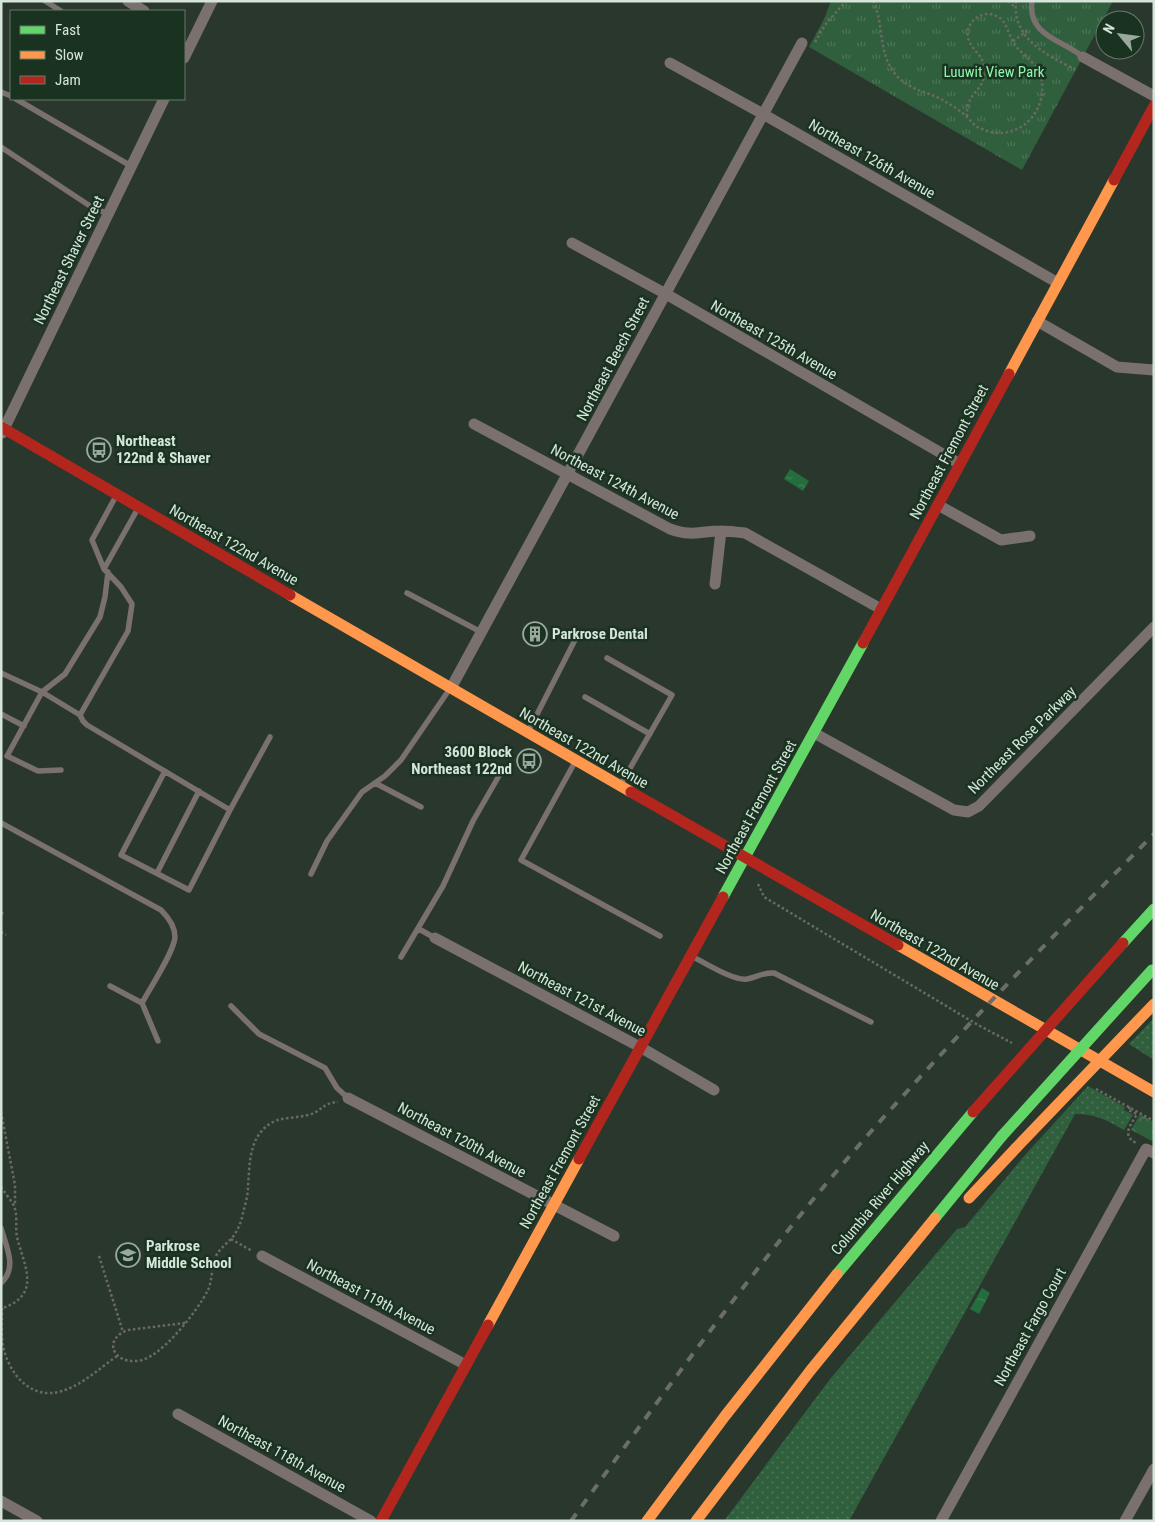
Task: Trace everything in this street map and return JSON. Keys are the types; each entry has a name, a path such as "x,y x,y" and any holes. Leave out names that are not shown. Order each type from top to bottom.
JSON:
{"main road":[{"name":"Northeast Fremont Street","path":"381,1521 814,732 1154,106"},
{"name":"Northeast 122nd Avenue","path":"2,430 117,494 745,858 1154,1092"},
{"name":"Columbia River Highway","path":"647,1521 740,1396 907,1188 972,1112 1154,909"},
{"path":"696,1521 810,1371 1002,1136 1153,969"},
{"path":"961,1206 1154,1004"},
{"path":"810,1371 948,1220"}],"street":[{"path":"128,1 142,10"},
{"path":"185,53 188,38 212,1"},
{"name":"Northeast Beech Street","path":"451,688 800,47"},
{"path":"1083,57 1154,96"},
{"name":"Northeast 126th Avenue","path":"670,63 763,114 1058,283"},
{"name":"Northeast Shaver Street","path":"2,430 164,100"},
{"name":"Northeast 125th Avenue","path":"572,243 666,294 960,464"},
{"path":"1037,321 1117,367 1147,371 1154,370"},
{"name":"Northeast 124th Avenue","path":"474,424 681,533 694,534 721,531 745,533 881,608"},
{"path":"938,505 1001,540 1030,536"},
{"path":"715,584 721,531"},
{"name":"Northeast Rose Parkway","path":"814,732 954,810 968,812 979,806 1154,627"},
{"name":"Northeast 121st Avenue","path":"436,938 640,1047 714,1090"},
{"name":"Northeast 120th Avenue","path":"348,1098 614,1236"},
{"name":"Northeast Fargo Court","path":"941,1521 1150,1151"},
{"name":"Northeast 119th Avenue","path":"262,1256 466,1365"},
{"name":"Northeast 118th Avenue","path":"178,1414 371,1521"},
{"path":"1125,1521 1154,1469"},
{"path":"1,1501 37,1521"}],"lane":[{"path":"46,1 60,10"},
{"path":"1032,1 1032,16 1036,25 1046,35 1083,57"},
{"path":"18,100 131,166"},
{"path":"1,146 90,206 108,214"},
{"path":"80,715 128,631 132,604 106,571 92,540 117,494"},
{"path":"61,770 38,771 4,755 24,726 42,692 65,674 100,618 105,597 106,571 139,507"},
{"path":"407,593 481,632"},
{"path":"528,732 577,636"},
{"path":"607,658 672,695 620,785"},
{"path":"1,673 42,692 80,715 87,725 230,810"},
{"path":"311,874 327,840 362,792 401,760 451,688"},
{"path":"585,697 650,734"},
{"path":"1,714 24,726"},
{"path":"165,771 122,854 189,890 270,737"},
{"path":"576,760 521,860 660,936"},
{"path":"401,957 443,886 473,821 500,774"},
{"path":"375,783 421,808"},
{"path":"157,873 199,791"},
{"path":"1,823 161,910 169,918 174,927 175,938 172,948 142,1002"},
{"path":"419,929 436,938"},
{"path":"691,956 738,979 747,979 766,972 774,973 872,1022"},
{"path":"110,986 142,1002 158,1041"},
{"path":"230,1006 259,1034 325,1068 337,1088 348,1098"},
{"path":"1,1228 10,1265 9,1273 1,1283"}],"path":[{"path":"800,47 808,56 825,25 846,1"},
{"path":"872,1 880,18 885,56 897,76 911,87 940,98 966,116 977,127 999,134 1020,128 1029,122 1036,111 1042,94 1039,72 1013,41 1003,21 995,15 980,16 970,25 969,40 982,59 984,76 982,84 968,103 966,116"},
{"path":"1008,1 1015,7"},
{"path":"1013,41 1036,25"},
{"path":"764,897 978,1025 1012,1043"},
{"path":"1,932 6,935"},
{"path":"1096,1089 1154,1121"},
{"path":"185,1323 128,1330 116,1338 113,1344 113,1351 117,1356 127,1360 138,1361 146,1359 169,1342 185,1323 199,1305 208,1289 218,1252 231,1239 239,1227 248,1189 249,1159 255,1140 268,1125 276,1121 315,1113 326,1104 341,1102 348,1098"},
{"path":"1130,1107 1128,1110 1137,1114 1127,1132 1127,1136 1130,1140 1150,1151"},
{"path":"1,1112 15,1185 17,1236 28,1276 26,1290 20,1299 12,1305 2,1308 3,1346 9,1364 18,1379 31,1389 44,1393 61,1392 77,1384 117,1356"},
{"path":"1,1187 15,1207"},
{"path":"231,1239 262,1256"},
{"path":"99,1256 123,1332"}],"green space":[{"name":"Luuwit View Park","path":"831,1 1113,1 1108,10 1095,10 1095,34 1022,170 809,47"},
{"path":"1154,1018 1154,1060 1129,1044"},
{"path":"1088,1086 1125,1107 1124,1110 1133,1115 1124,1130 1101,1118 1075,1114 849,1521 724,1521 830,1379 957,1229 965,1227 1025,1155"},
{"path":"1140,1114 1154,1122 1154,1142 1131,1130"}],"water":[{"path":"790,469 809,481 803,491 784,479"},
{"path":"982,1288 990,1293 979,1314 970,1309"}],"railway":[{"path":"571,1521 714,1325 827,1182 972,1021 1154,834"}],"traffic: fast":[{"path":"723,897 863,643"},
{"path":"1123,943 1154,909"},
{"path":"1002,1136 1152,970"},
{"path":"837,1274 973,1112"},
{"path":"935,1218 1002,1136"}],"traffic: slow":[{"path":"1009,374 1114,180"},
{"path":"290,595 631,792"},
{"path":"898,945 1154,1092"},
{"path":"1016,1148 1154,1004"},
{"path":"969,1198 1016,1148"},
{"path":"488,1325 579,1159"},
{"path":"696,1521 810,1371 935,1218"},
{"path":"647,1521 725,1416 837,1274"}],"traffic: jam":[{"path":"1114,180 1154,106"},
{"path":"863,643 1009,374"},
{"path":"1,427 290,595"},
{"path":"631,792 898,945"},
{"path":"579,1159 723,897"},
{"path":"973,1112 1123,943"},
{"path":"381,1521 488,1325"}],"place":[{"name":"Northeast 122nd & Shaver","path":"99,450"},
{"name":"Parkrose Dental","path":"535,634"},
{"name":"3600 Block Northeast 122nd","path":"529,761"},
{"name":"Parkrose Middle School","path":"128,1255"}]}
